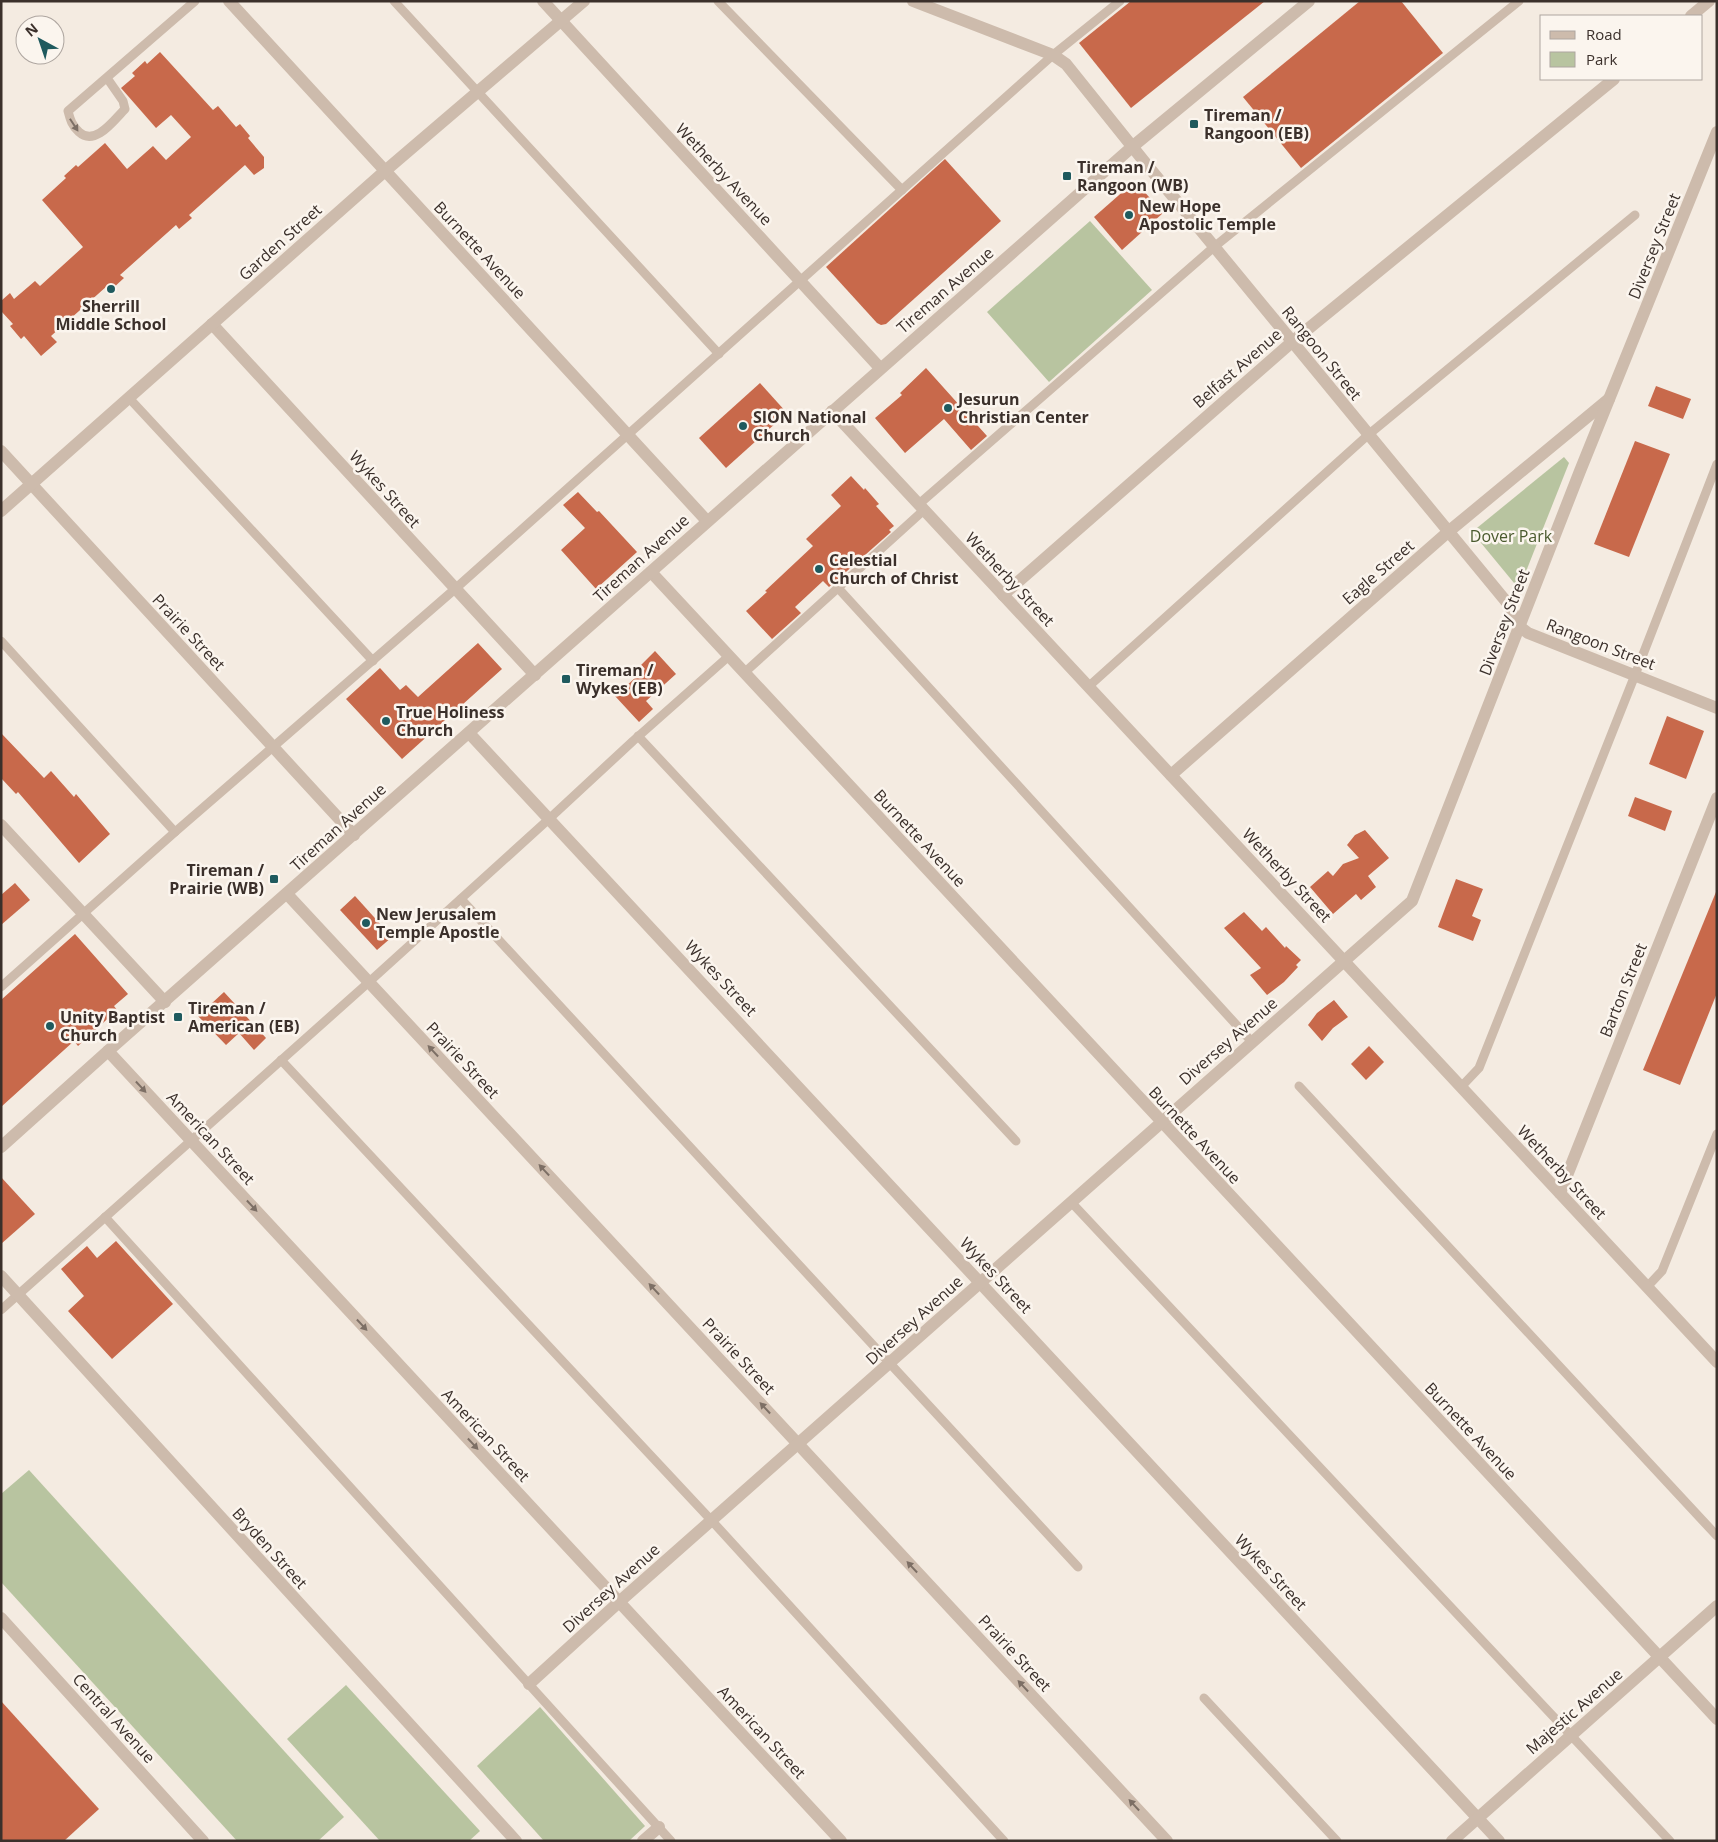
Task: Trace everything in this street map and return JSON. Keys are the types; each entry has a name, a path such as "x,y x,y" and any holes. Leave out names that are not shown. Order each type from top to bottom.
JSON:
{"street":[{"name":"Burnette Avenue","path":"229,1 707,521"},
{"name":"Wetherby Avenue","path":"543,1 880,368"},
{"name":"Garden Street","path":"1,511 385,171 584,1"},
{"name":"Rangoon Street","path":"913,1 1052,56 1066,64 1509,606 1520,627 1528,633 1717,708"},
{"name":"Tireman Avenue","path":"1,1147 1132,147 1310,1"},
{"path":"1692,15 1709,1"},
{"name":"Belfast Avenue","path":"1003,595 1292,342 1613,80"},
{"name":"Diversey Street","path":"1344,961 1412,901 1610,397 1717,132"},
{"name":"Wykes Street","path":"212,324 535,674"},
{"name":"Eagle Street","path":"1171,775 1448,532 1610,397"},
{"name":"Wetherby Street","path":"832,411 1717,1362"},
{"name":"Prairie Street","path":"1,451 354,835"},
{"name":"Burnette Avenue","path":"651,572 1717,1719"},
{"name":"Wykes Street","path":"469,733 550,818 1498,1841"},
{"name":"Barton Street","path":"1560,1193 1717,798"},
{"path":"1,824 164,1002"},
{"name":"Prairie Street","path":"287,894 1167,1841"},
{"name":"Diversey Avenue","path":"529,1684 619,1602 1344,961"},
{"name":"American Street","path":"108,1051 842,1841"},
{"name":"Bryden Street","path":"1,1276 516,1841"},
{"name":"Majestic Avenue","path":"1452,1841 1717,1606"},
{"name":"Central Avenue","path":"1,1618 203,1841"},
{"path":"643,1841 659,1827"}],"lane":[{"path":"107,78 124,101 125,109 102,132 93,137 84,136 75,128 70,120 68,111 195,1"},
{"path":"394,1 719,354"},
{"path":"718,1 902,190"},
{"path":"1,987 175,832 455,589 1052,56 1120,1"},
{"path":"744,673 838,588 921,507 1214,247 1519,1"},
{"path":"1088,686 1368,435 1635,216"},
{"path":"129,398 373,661"},
{"path":"1461,1087 1479,1068 1717,464"},
{"path":"838,588 1252,1042"},
{"path":"1,641 175,832"},
{"path":"1,1310 369,982 638,736 729,656"},
{"path":"638,736 1016,1141"},
{"path":"461,899 1078,1567"},
{"path":"281,1060 712,1521 1004,1841"},
{"path":"1299,1086 1717,1536"},
{"path":"1647,1287 1662,1271 1717,1134"},
{"path":"1071,1202 1670,1841"},
{"path":"105,1217 671,1841"},
{"path":"1204,1698 1337,1841"}],"green space":[{"path":"1090,221 1152,290 1049,382 987,312"},
{"name":"Dover Park","path":"1564,457 1569,463 1519,589 1472,532"},
{"path":"29,1470 344,1817 318,1841 237,1841 1,1582 1,1494"},
{"path":"346,1685 480,1831 469,1841 380,1841 287,1739"},
{"path":"540,1707 645,1826 629,1841 544,1841 477,1766"}],"building":[{"path":"1131,1 1265,1 1131,108 1079,43"},
{"path":"1360,1 1401,1 1443,53 1301,168 1243,97"},
{"path":"160,52 213,110 218,106 236,127 240,124 250,136 248,138 264,157 264,168 254,175 245,165 189,215 192,218 179,229 176,225 120,275 124,278 111,290 107,286 51,336 57,342 41,356 24,336 21,339 10,326 13,324 1,311 1,301 10,293 14,299 35,281 40,286 83,247 42,200 66,178 64,176 76,165 78,167 105,143 127,169 153,146 166,160 191,137 171,115 156,128 121,88 135,76 132,73 145,61 147,64"},
{"path":"945,159 1001,221 886,324 881,325 877,323 826,267"},
{"name":"New Hope Apostolic Temple","path":"1135,181 1163,213 1122,250 1094,217"},
{"path":"926,368 987,436 971,450 944,419 905,453 875,418 902,395 900,393"},
{"name":"SION National Church","path":"760,383 787,413 726,468 699,438"},
{"path":"1656,386 1691,399 1683,419 1648,406"},
{"path":"1635,441 1670,454 1629,557 1594,544"},
{"name":"Celestial Church of Christ","path":"851,476 879,504 876,506 894,526 889,530 891,532 829,587 823,581 795,607 801,613 772,639 746,611 813,546 806,539 841,506 831,495"},
{"path":"578,492 597,512 599,511 637,552 596,589 561,550 585,528 563,505"},
{"path":"478,643 502,669 402,759 346,699 380,668 400,690 406,685 418,697"},
{"path":"655,651 676,674 646,701 653,709 639,722 615,696 645,669 641,665"},
{"path":"1667,716 1704,731 1686,779 1649,764"},
{"path":"1,733 44,778 51,771 74,797 76,794 110,834 79,863 18,792 16,794 1,778"},
{"path":"1635,797 1672,811 1665,831 1628,816"},
{"path":"1365,830 1389,858 1368,876 1376,887 1361,900 1356,894 1333,914 1310,887 1328,871 1333,876 1343,864 1359,858 1347,845 1355,835"},
{"path":"1456,879 1483,889 1472,916 1481,920 1473,941 1438,927"},
{"path":"15,883 30,900 1,925 1,895"},
{"path":"1716,892 1717,993 1680,1085 1643,1070"},
{"name":"New Jerusalem Temple Apostle","path":"355,896 392,937 377,950 340,910"},
{"path":"1244,912 1262,931 1266,927 1285,948 1286,946 1301,960 1296,965 1298,967 1284,982 1267,995 1250,975 1261,968 1224,928"},
{"name":"Unity Baptist Church","path":"75,934 128,994 114,1006 117,1010 78,1046 74,1041 1,1107 1,1000"},
{"path":"224,992 266,1038 254,1050 239,1033 226,1045 198,1016"},
{"path":"1334,1000 1348,1017 1333,1028 1322,1041 1308,1025 1317,1013"},
{"path":"1369,1046 1384,1062 1366,1080 1351,1064"},
{"path":"1,1177 35,1214 1,1244"},
{"path":"116,1241 173,1304 112,1359 68,1311 84,1296 61,1269 87,1246 97,1258"},
{"path":"1,1701 99,1809 64,1841 1,1841"}],"place":[{"name":"Tireman / Rangoon (EB)","path":"1194,124"},
{"name":"Tireman / Rangoon (WB)","path":"1067,176"},
{"name":"New Hope Apostolic Temple","path":"1129,215"},
{"name":"Sherrill Middle School","path":"111,289"},
{"name":"Jesurun Christian Center","path":"948,408"},
{"name":"SION National Church","path":"743,426"},
{"name":"Celestial Church of Christ","path":"819,569"},
{"name":"Tireman / Wykes (EB)","path":"566,679"},
{"name":"True Holiness Church","path":"386,721"},
{"name":"Tireman / Prairie (WB)","path":"274,879"},
{"name":"New Jerusalem Temple Apostle","path":"366,923"},
{"name":"Tireman / American (EB)","path":"178,1017"},
{"name":"Unity Baptist Church","path":"50,1026"}]}
